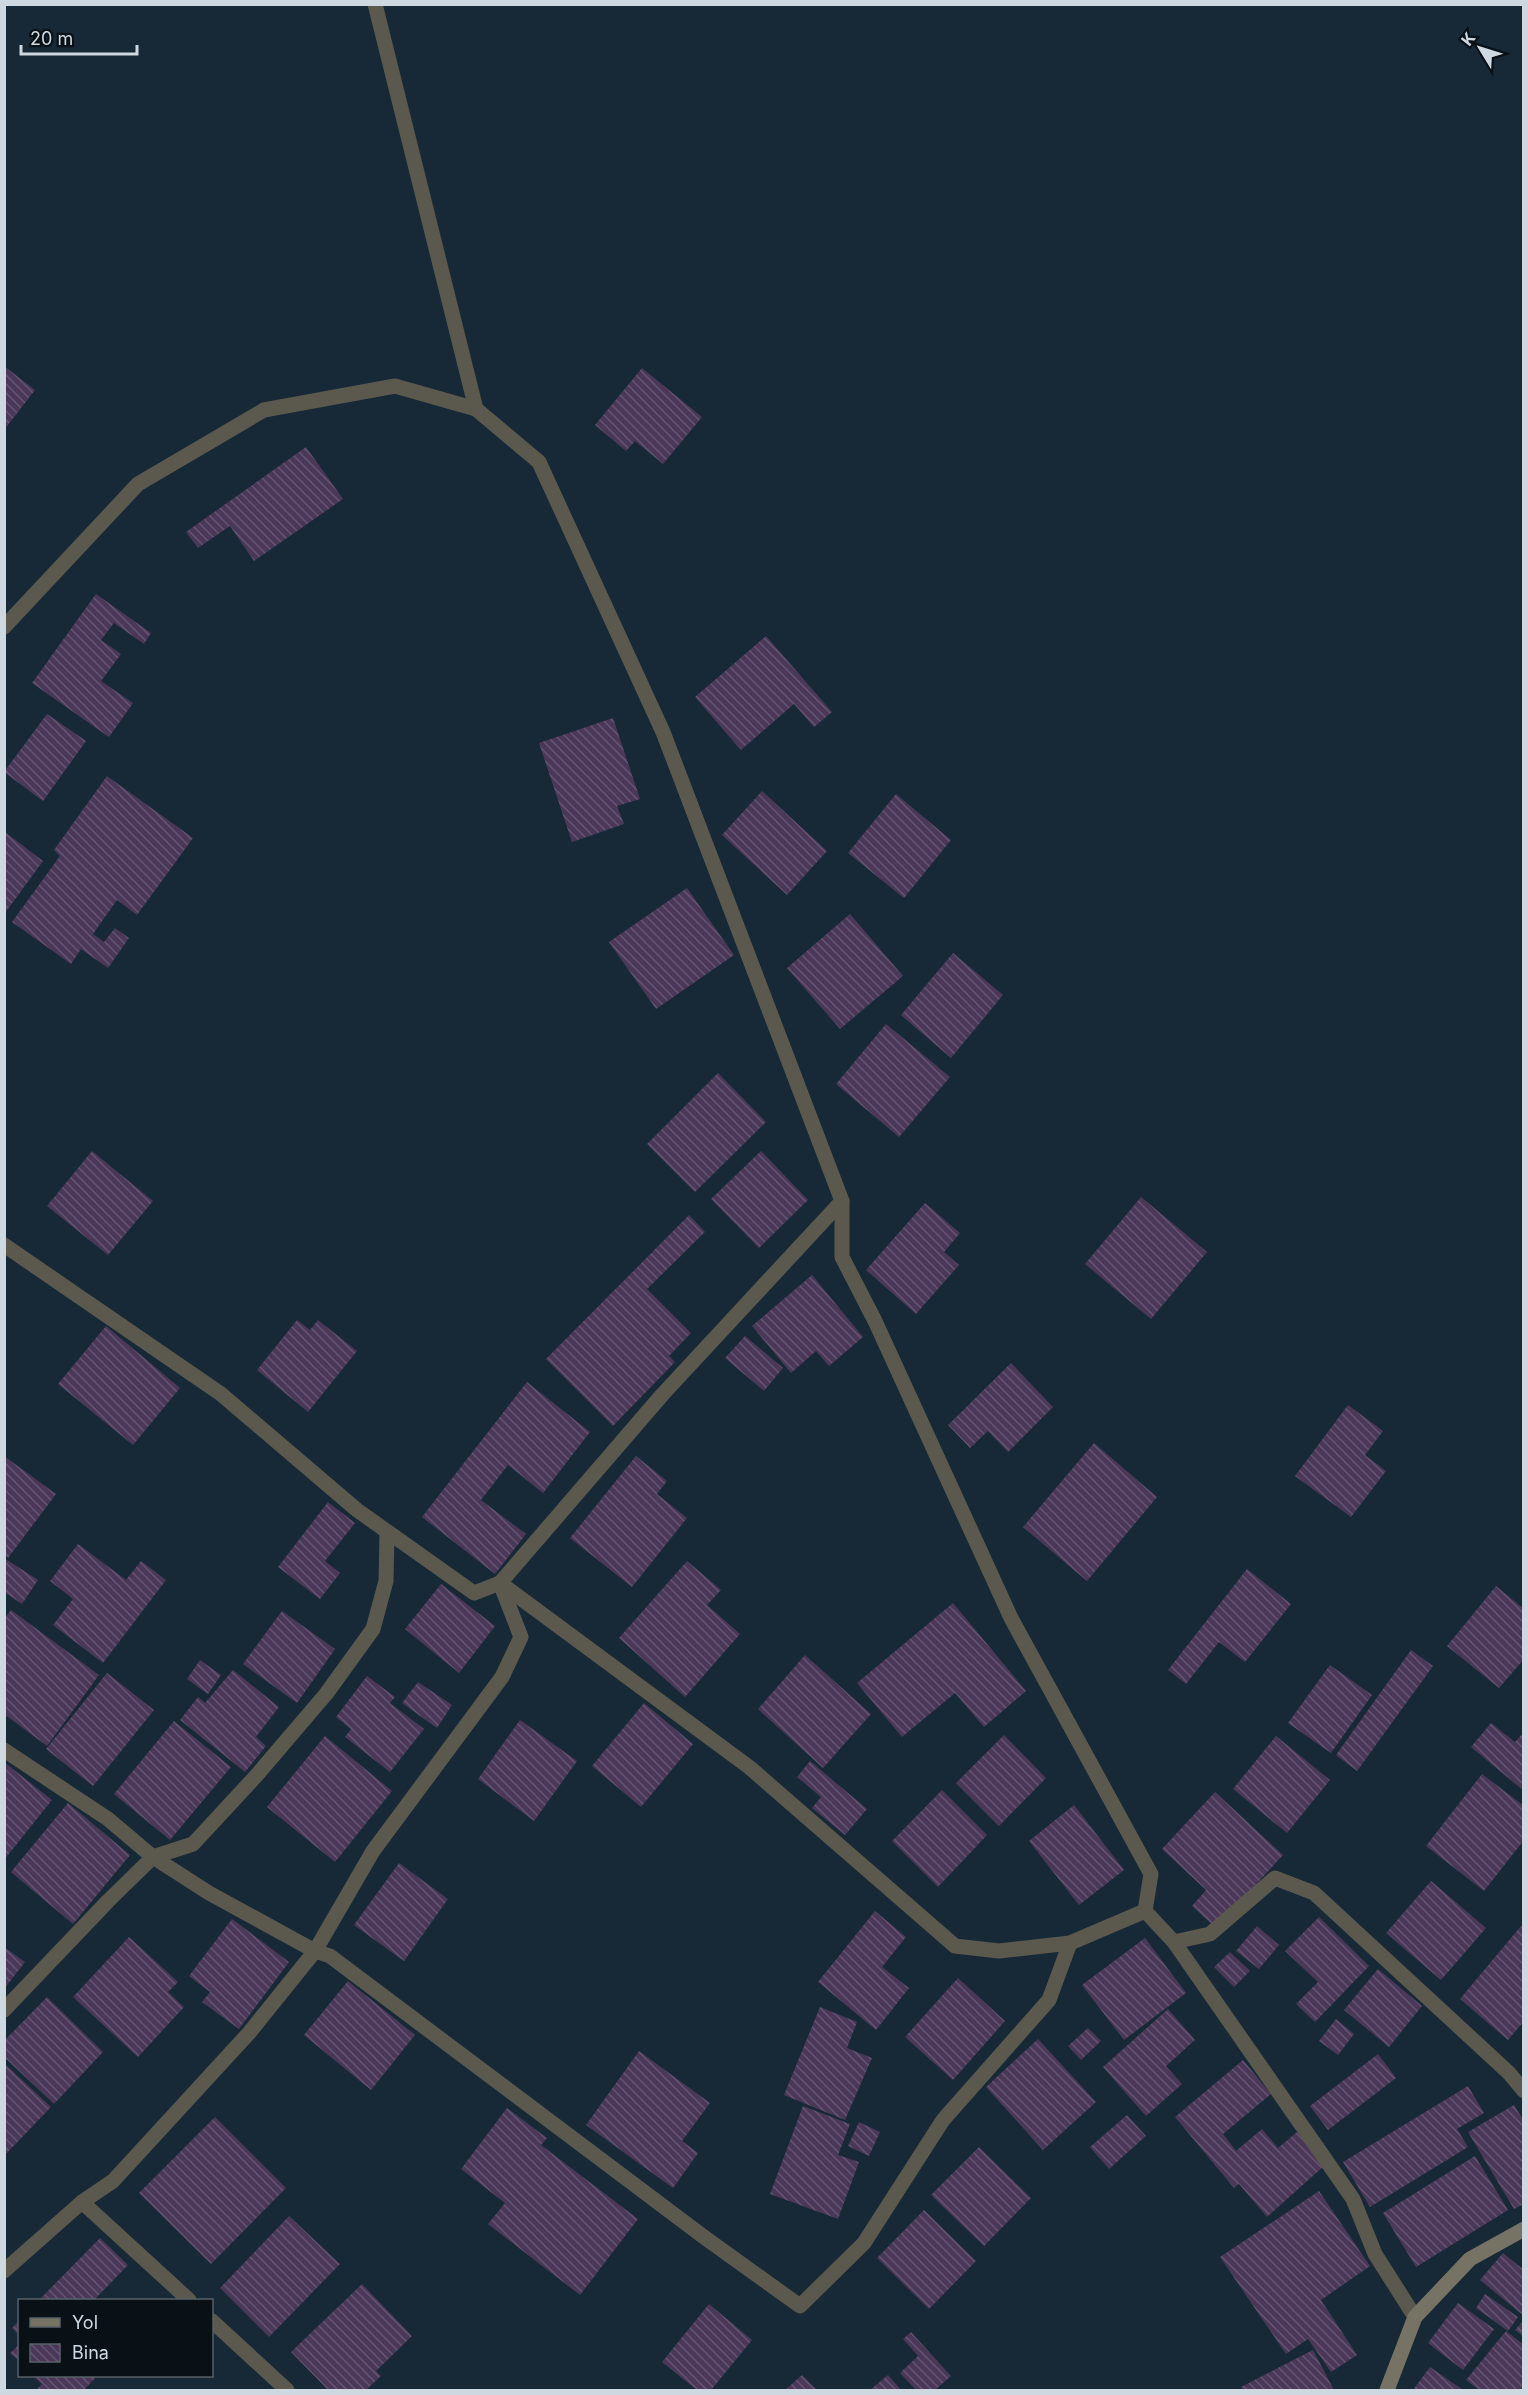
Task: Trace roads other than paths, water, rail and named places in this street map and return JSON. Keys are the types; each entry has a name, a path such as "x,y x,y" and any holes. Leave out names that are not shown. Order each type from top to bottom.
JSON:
{"street":[{"path":"375,4 476,409"},
{"path":"4,627 138,484 264,410 394,386 476,409 539,462 663,732 842,1202 842,1257 875,1321 1011,1618 1151,1874 1144,1911"},
{"path":"5,1245 221,1394 357,1510 474,1593 500,1582 662,1395 842,1202"},
{"path":"4,2010 153,1857 193,1844 256,1776 333,1685 373,1629 386,1581 387,1533"},
{"path":"500,1582 749,1767 955,1946 999,1951 1070,1943 1144,1911"},
{"path":"4,2271 82,2202 113,2181 249,2033 315,1951 373,1851 502,1677 521,1637 500,1582"},
{"path":"4,1750 108,1819 153,1857 209,1893 315,1951 330,1956 704,2237 800,2306 864,2243 943,2121 1049,2000 1070,1943"},
{"path":"1174,1942 1210,1935 1275,1878 1314,1893 1509,2073 1524,2091"},
{"path":"1144,1911 1174,1942 1353,2199 1375,2254 1415,2317"},
{"path":"82,2202 187,2299"},
{"path":"1387,2391 1415,2317 1470,2259 1524,2229"},
{"path":"213,2322 287,2391"}]}
